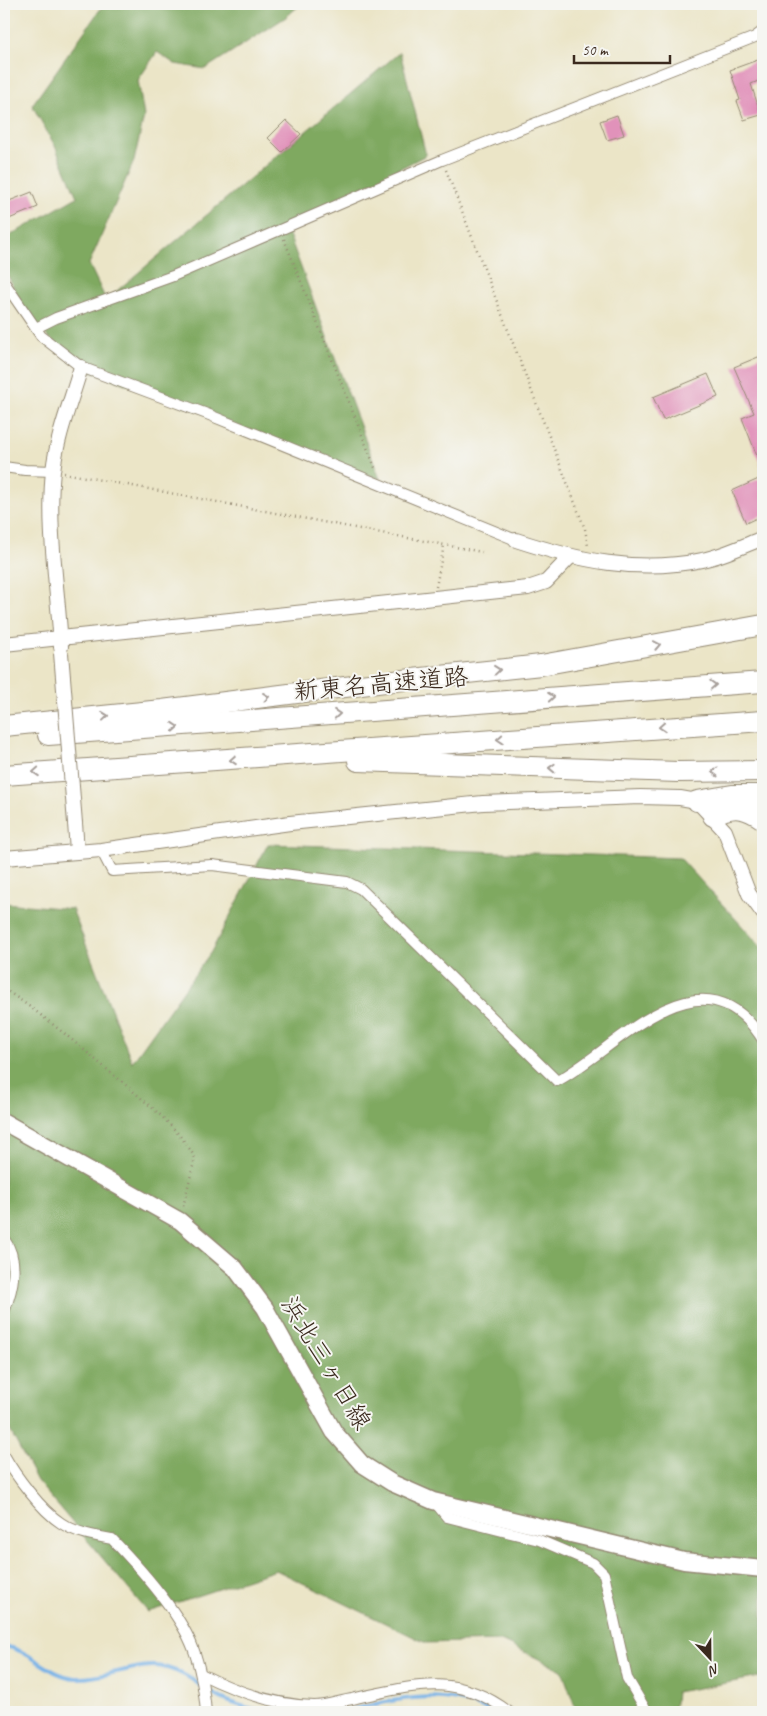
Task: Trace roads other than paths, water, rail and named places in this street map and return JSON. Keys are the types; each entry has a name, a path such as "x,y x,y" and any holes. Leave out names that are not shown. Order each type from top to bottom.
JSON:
{"highway":[{"path":"4,726 162,710 385,682 541,665 763,624"},
{"name":"新東名高速道路","path":"4,738 161,728 682,686 763,682"},
{"path":"4,775 763,720"},
{"path":"258,758 678,772 763,771"},
{"path":"697,801 732,795 763,795"},
{"path":"714,816 732,807 752,812 763,819"}],"main road":[{"name":"浜北三ヶ日線","path":"4,1122 180,1220 235,1268 265,1308 334,1432 362,1464 392,1483 433,1501 684,1561 763,1570"}],"street":[{"path":"36,328 56,318 173,276 442,160 754,37 763,31"},
{"path":"4,282 41,336 81,368 207,414 516,540 570,557 639,566 673,565 704,560 763,538"},
{"path":"77,851 53,546 53,471 67,409 81,368"},
{"path":"4,467 53,471"},
{"path":"4,644 528,588 546,582 570,557"},
{"path":"4,858 101,850 290,823 483,803 640,797 697,801 714,816 725,831 749,894 763,913"},
{"path":"101,850 112,870 212,865 346,882 361,889 556,1081 639,1022 682,1003 707,1001 732,1008 756,1029 763,1040"},
{"path":"4,1239 8,1244 13,1262 14,1286 4,1312"},
{"path":"4,1454 32,1495 60,1523 91,1536 112,1538 173,1614 192,1646 202,1677 206,1708"},
{"path":"433,1501 447,1517 540,1540 593,1563 604,1574 627,1678 647,1712"},
{"path":"202,1677 270,1702 316,1706 416,1685 450,1685 475,1692 496,1702 509,1712"}],"waterway":[{"path":"4,1646 23,1652 57,1673 76,1678 87,1678 146,1666 167,1668 187,1676 223,1699 241,1706 268,1712"},
{"path":"341,1712 379,1703 435,1697 472,1704 491,1712"}]}
